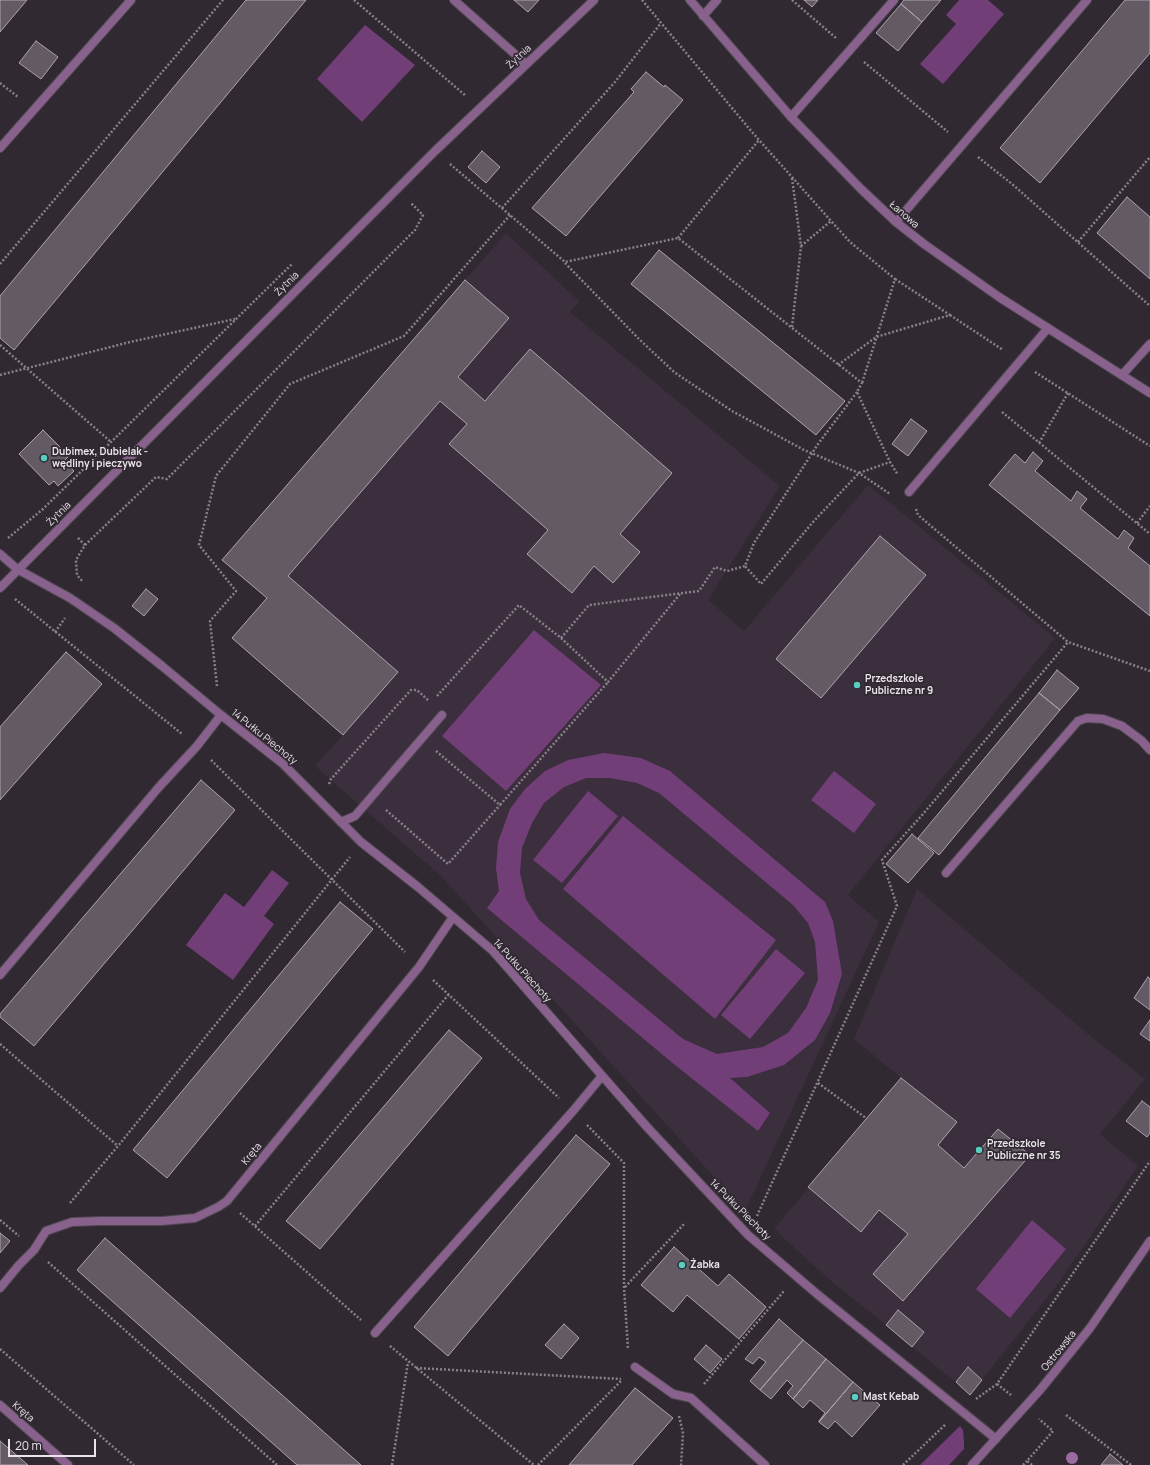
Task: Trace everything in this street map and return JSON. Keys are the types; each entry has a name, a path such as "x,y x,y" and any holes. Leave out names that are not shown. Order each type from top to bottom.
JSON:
{"street":[{"path":"0,148 131,0"},
{"path":"454,0 526,64"},
{"name":"Żytnia","path":"0,588 17,569 435,150 594,0"},
{"name":"Łanowa","path":"690,0 791,117 861,189 896,222 966,274 1150,394"},
{"path":"703,16 717,0"},
{"path":"791,117 894,0"},
{"path":"896,222 1087,0"},
{"path":"908,492 1048,328"},
{"path":"1122,375 1150,344"},
{"name":"14 Pułku Piechoty","path":"0,554 17,569 76,602 114,628 220,715 282,762 362,842 494,951 647,1127 748,1235 996,1439"},
{"path":"0,975 159,787 197,746 220,715"},
{"path":"341,822 355,816 442,715"},
{"path":"946,873 1078,721 1087,718 1103,719 1122,726 1142,741 1150,750"},
{"name":"Kręta","path":"46,1231 72,1222 162,1221 195,1218 227,1201 419,967 452,916"},
{"path":"375,1333 573,1111 602,1076"},
{"path":"0,1288 34,1250 46,1231"},
{"name":"Ostrowska","path":"972,1465 1040,1390 1090,1328 1150,1241"},
{"path":"635,1367 673,1394 691,1398 765,1465"},
{"name":"Kręta","path":"0,1405 68,1465"}],"path":[{"path":"0,264 223,0"},
{"path":"354,0 466,96"},
{"path":"642,0 759,140 850,242 895,279 1150,446"},
{"path":"502,208 615,82 661,23"},
{"path":"0,83 33,109"},
{"path":"565,262 678,238 759,140"},
{"path":"435,150 565,262 639,339 674,372 732,411 812,453 859,473 893,496"},
{"path":"1078,242 1150,157"},
{"path":"792,178 801,246 792,328"},
{"path":"55,632 87,586 77,575 76,560 85,545 156,477 168,479 415,230 423,215 396,189"},
{"path":"220,715 210,621 236,591 199,545 216,476 290,384 404,336 510,216"},
{"path":"801,246 831,221"},
{"path":"678,238 862,383"},
{"path":"744,566 754,543 812,453 862,383 895,279"},
{"path":"838,365 876,337 950,315"},
{"path":"0,375 130,342 235,319"},
{"path":"0,345 111,442"},
{"path":"857,392 890,462 908,492 918,515"},
{"path":"1039,443 1068,393"},
{"path":"987,400 1150,534"},
{"path":"744,566 761,584 813,522 859,473 890,462"},
{"path":"47,506 85,545"},
{"path":"1137,523 1150,506"},
{"path":"913,511 1068,642 1150,671"},
{"path":"561,638 589,605 699,592 715,567 727,571 744,566"},
{"path":"0,588 197,746 419,967 573,1111 624,1163 624,1287 628,1353 635,1367"},
{"path":"381,806 448,864 608,682 680,594"},
{"path":"436,696 519,605 561,638 608,682"},
{"path":"748,1235 897,906 882,860 923,814 1068,642"},
{"path":"331,779 411,690 417,690 431,702"},
{"path":"433,748 500,805"},
{"path":"46,1231 118,1146 332,879"},
{"path":"255,1226 449,994"},
{"path":"0,1044 118,1146"},
{"path":"818,1083 866,1118"},
{"path":"903,1465 960,1410 997,1384 1150,1161"},
{"path":"0,1220 277,1465"},
{"path":"624,1287 685,1223"},
{"path":"691,1398 796,1276"},
{"path":"0,1349 134,1465"},
{"path":"392,1465 408,1362"},
{"path":"415,1368 623,1379 538,1465"},
{"path":"673,1394 684,1433 681,1465"},
{"path":"1066,1415 1131,1465"},
{"path":"1023,1465 1053,1430"},
{"path":"1028,1461 1032,1465"}],"shaded area":[{"path":"959,0 988,0 1004,14 943,84 920,64 956,24 946,15"},
{"path":"365,25 415,65 362,122 317,79"},
{"path":"506,233 579,301 570,312 780,486 708,600 744,631 868,485 1055,638 848,895 879,922 745,1211 441,876 315,766 343,735 232,638 266,598 222,560"},
{"path":"534,630 601,685 506,791 442,736"},
{"path":"604,753 641,758 670,771 825,902 833,921 842,974 830,1013 815,1040 784,1065 747,1077 730,1078 770,1113 758,1131 675,1065 487,908 499,891 496,868 498,842 510,809 525,789 545,771 568,760","holes":["586,778 610,778 637,783 659,793 793,905 808,923 815,942 818,980 806,1008 788,1033 763,1047 717,1054 683,1039 539,920 526,899 520,873 522,848 532,823 544,803 564,787"]},
{"path":"834,771 876,804 854,833 811,800"},
{"path":"588,791 618,816 562,883 533,860"},
{"path":"623,816 776,940 715,1019 563,889"},
{"path":"272,870 289,883 264,916 274,924 233,980 186,945 225,893 244,907"},
{"name":"Przedszkole Publiczne nr 35","path":"917,889 1089,1035 1145,1079 1100,1134 1138,1166 1060,1281 982,1380 968,1368 956,1382 912,1347 923,1331 898,1311 886,1325 832,1282 774,1229 901,1078 854,1039"},
{"path":"776,949 805,973 750,1039 721,1015"},
{"path":"1032,1220 1066,1249 1010,1318 976,1289"},
{"path":"960,1426 963,1430 964,1449 949,1465 920,1465"}],"building":[{"path":"0,0 27,0 0,32"},
{"path":"246,0 306,0 14,350 0,338 0,296"},
{"path":"514,0 539,0 528,12"},
{"path":"804,0 818,0 812,7"},
{"path":"904,0 941,0 922,22 901,4"},
{"path":"1125,0 1150,0 1150,53 1040,183 1000,148"},
{"path":"901,4 922,22 898,51 876,33"},
{"path":"36,41 58,57 41,79 19,63"},
{"path":"646,72 683,100 566,236 532,208 634,92 631,89"},
{"path":"482,151 500,167 486,183 468,167"},
{"path":"1127,197 1150,217 1150,279 1097,233"},
{"path":"659,250 845,401 816,435 631,284"},
{"path":"465,280 509,318 458,377 485,401 530,349 672,473 620,534 640,552 613,583 594,566 572,593 527,554 548,530 449,444 467,424 440,401 288,576 398,672 343,735 232,638 267,598 222,560"},
{"path":"911,419 927,431 908,456 892,444"},
{"name":"Dubimex, Dubielak - wędliny i pieczywo","path":"43,430 69,456 64,461 74,471 58,486 54,481 49,485 19,454"},
{"path":"1033,452 1043,461 1035,471 1071,501 1077,491 1087,499 1080,508 1118,539 1124,530 1134,538 1128,548 1150,566 1150,616 989,485 1015,454 1025,463"},
{"path":"880,536 926,575 821,698 776,659"},
{"path":"146,589 158,599 144,616 132,606"},
{"path":"66,652 102,684 0,800 0,727"},
{"path":"1057,670 1079,688 1060,710 1039,693"},
{"path":"1039,693 1060,710 939,855 918,838"},
{"path":"201,780 235,810 34,1046 0,1017 0,1014"},
{"path":"912,834 934,853 908,883 886,864"},
{"path":"340,902 373,929 167,1178 133,1150"},
{"path":"1148,977 1150,979 1150,1010 1134,998"},
{"path":"1150,1020 1150,1041 1140,1034"},
{"path":"449,1030 482,1058 320,1249 286,1221"},
{"path":"901,1078 957,1122 938,1145 964,1168 998,1129 1030,1155 903,1301 873,1274 908,1234 879,1210 861,1232 808,1187"},
{"path":"1142,1101 1150,1107 1150,1133 1147,1137 1126,1121"},
{"path":"576,1135 610,1164 448,1356 414,1327"},
{"path":"0,1233 10,1241 0,1253"},
{"path":"105,1238 361,1465 297,1465 77,1270"},
{"path":"674,1247 718,1286 729,1274 766,1307 739,1339 687,1295 673,1312 641,1285"},
{"path":"898,1310 924,1332 912,1347 886,1325"},
{"path":"779,1319 803,1340 760,1390 750,1381 766,1362 759,1357 753,1364 745,1359"},
{"path":"564,1324 579,1338 561,1359 545,1345"},
{"path":"803,1340 826,1359 793,1399 787,1393 793,1386 787,1380 771,1399 760,1390"},
{"path":"706,1345 722,1359 710,1373 694,1359"},
{"path":"826,1359 853,1382 819,1422 825,1413 810,1400 803,1408 793,1399"},
{"path":"968,1367 982,1380 970,1395 956,1382"},
{"path":"853,1382 880,1405 852,1437 835,1421 828,1429 819,1422"},
{"path":"635,1388 673,1418 632,1465 569,1465"},
{"path":"0,1441 28,1465 0,1465"},
{"path":"1110,1454 1123,1465 1101,1465"}],"place":[{"name":"Dubimex, Dubielak - wędliny i pieczywo","path":"44,458"},
{"name":"Przedszkole Publiczne nr 9","path":"857,685"},
{"name":"Przedszkole Publiczne nr 35","path":"979,1150"},
{"name":"Żabka","path":"682,1265"},
{"name":"Mast Kebab","path":"855,1397"}]}
